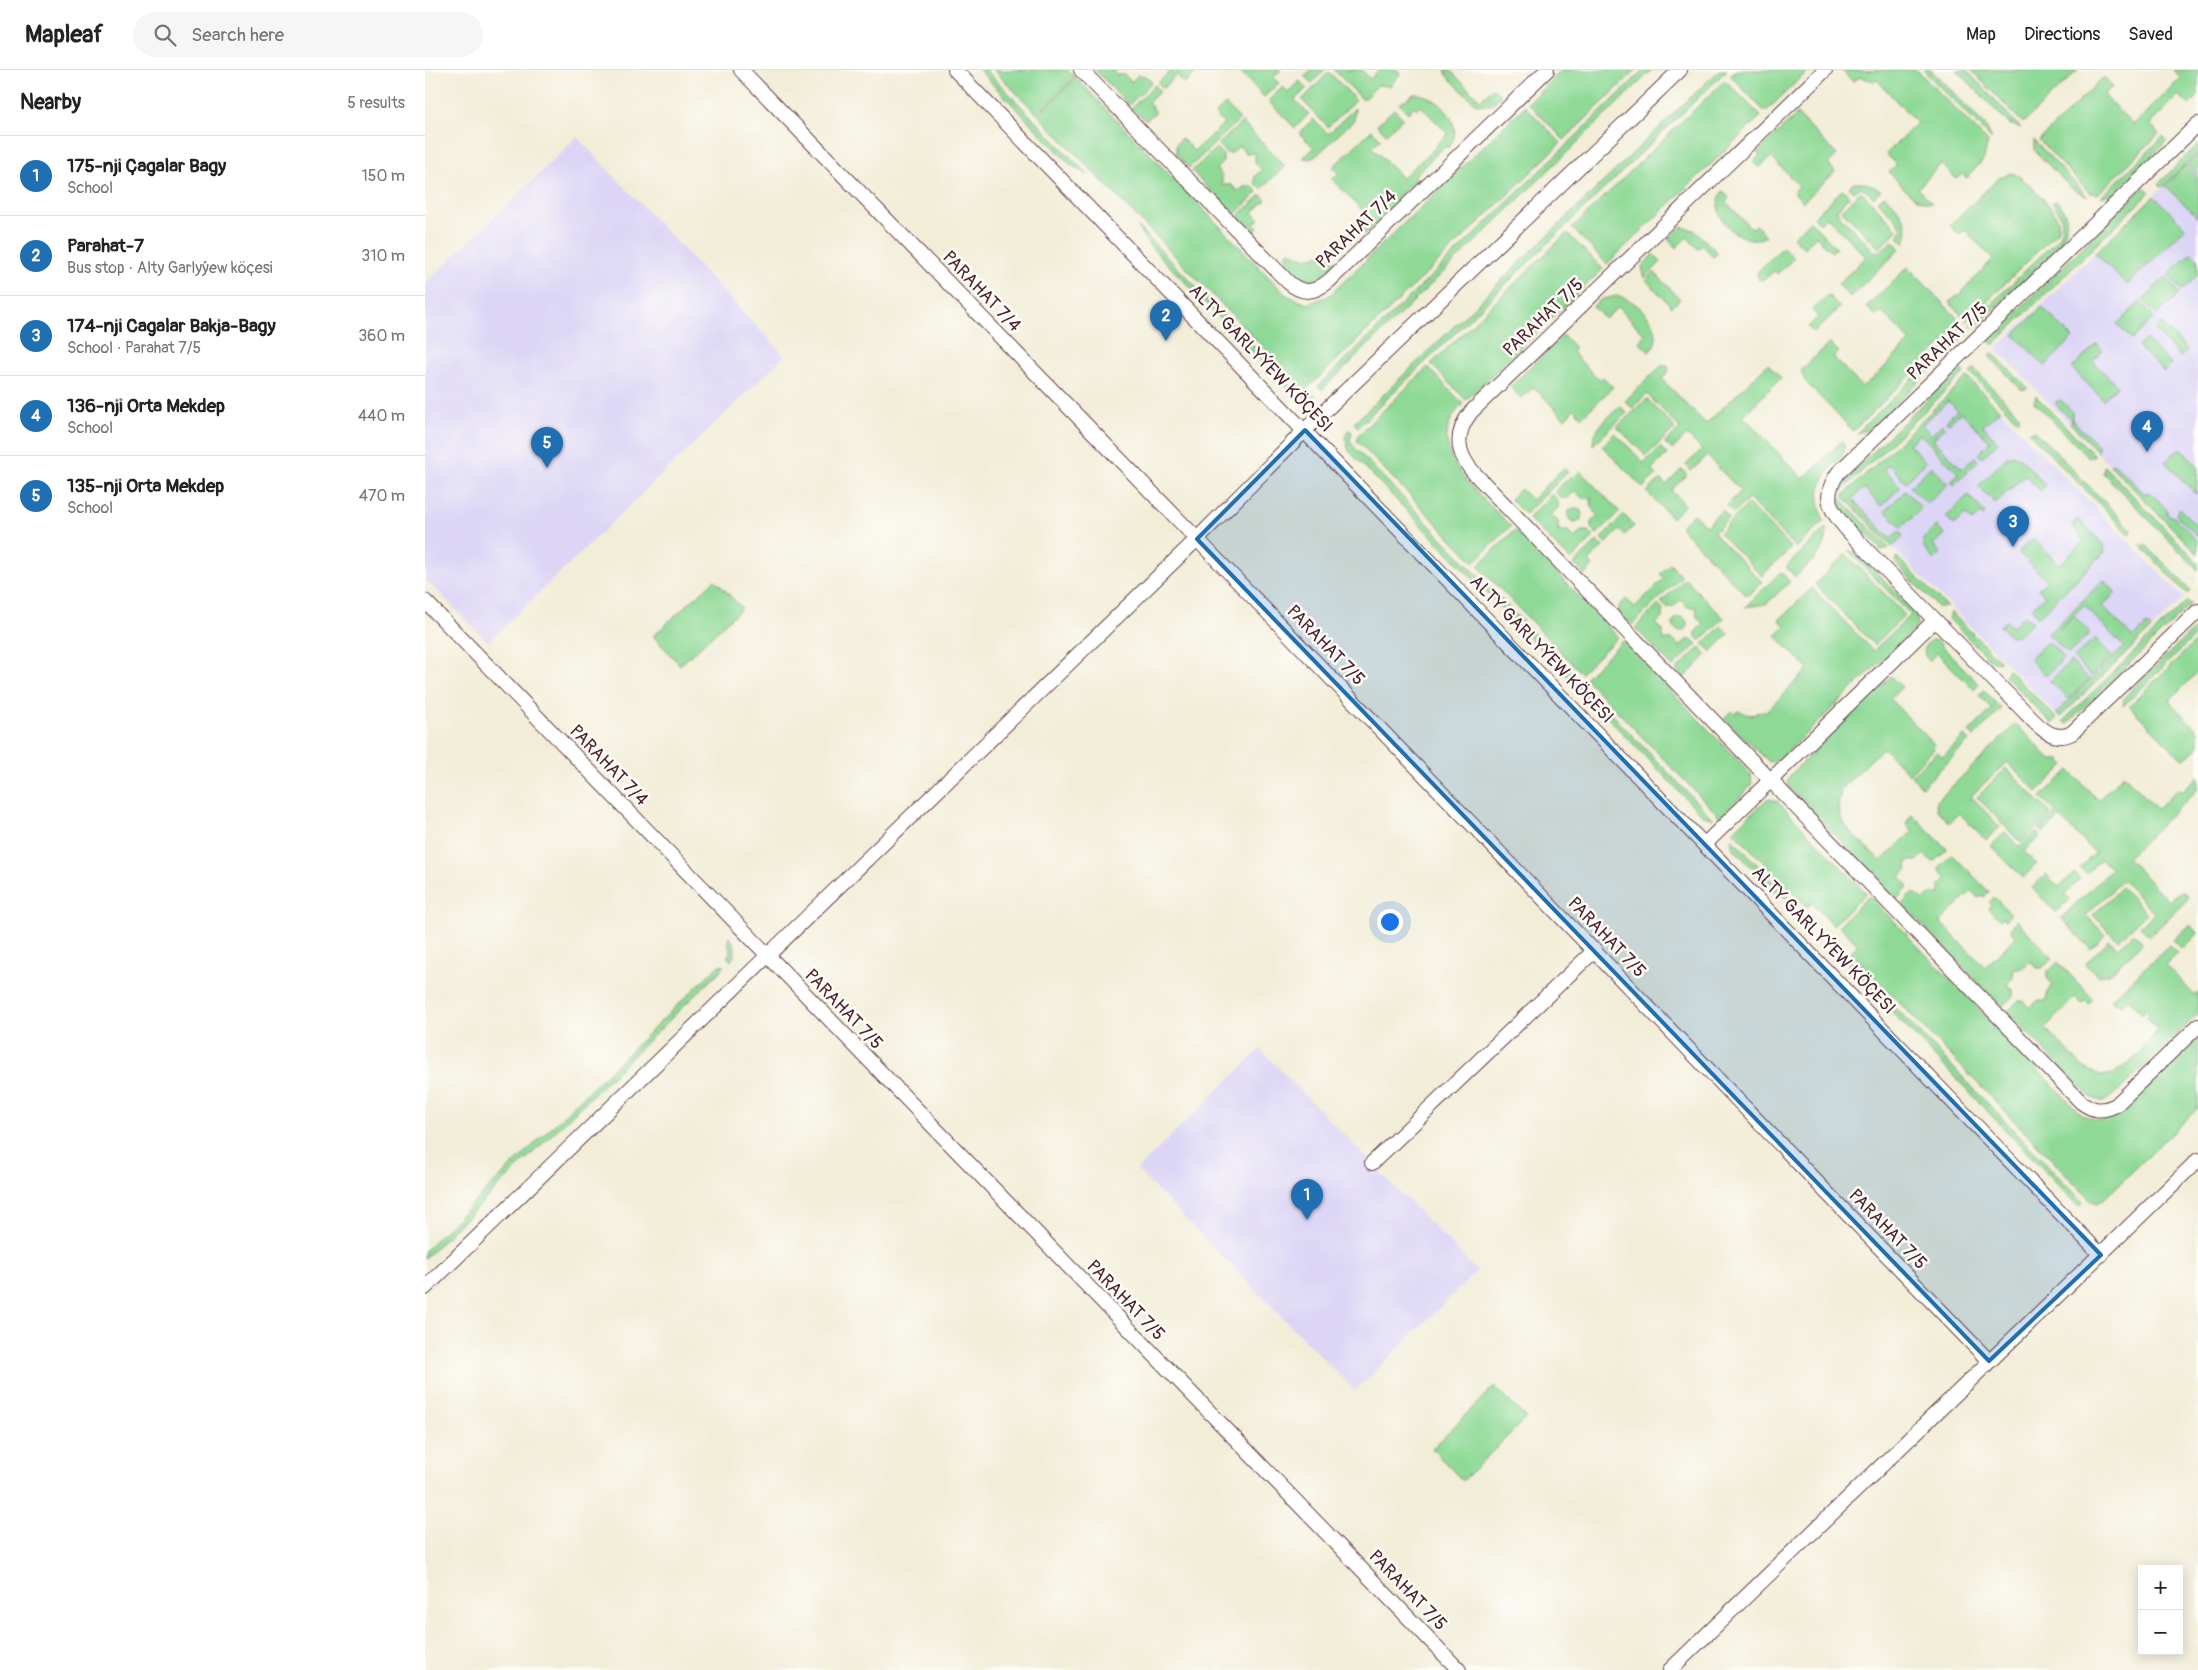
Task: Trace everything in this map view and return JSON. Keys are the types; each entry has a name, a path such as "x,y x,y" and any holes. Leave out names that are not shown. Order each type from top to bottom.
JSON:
{"street":[{"name":"PARAHAT 7/4","path":"741,70 1197,539"},
{"name":"ALTY GARLYÝEW KÖÇESI","path":"955,70 2101,1255"},
{"name":"PARAHAT 7/4","path":"1081,70 1288,282 1297,289 1308,292 1318,289 1329,281 1547,70"},
{"path":"425,1288 1197,539 1305,430 1680,70"},
{"name":"PARAHAT 7/5","path":"1825,70 1471,412 1459,434 1458,444 1465,463 1770,781 2088,1107 2098,1111 2106,1110 2122,1101 2198,1026"},
{"name":"PARAHAT 7/5","path":"2198,124 1838,473 1832,482 1829,500 1836,517 2042,729 2051,735 2061,737 2080,726 2198,611"},
{"name":"PARAHAT 7/5","path":"1197,539 1989,1361"},
{"name":"PARAHAT 7/4","path":"425,601 766,956"},
{"path":"1705,844 1935,620"},
{"path":"1372,1163 1595,950"},
{"name":"PARAHAT 7/5","path":"766,956 1459,1670"},
{"path":"1670,1670 2198,1160"}],"highlighted area":[{"path":"1305,430 2101,1255 1989,1361 1197,539"}],"shaded area":[{"path":"577,137 785,356 488,642 425,579 425,284"},
{"path":"2198,153 2198,555 1996,349"},
{"path":"1967,377 2184,598 2060,718 1842,496"},
{"path":"1260,1049 1477,1271 1355,1391 1137,1170"}],"green space":[{"path":"979,70 986,70 1088,175 1072,166"},
{"path":"994,70 1068,70 1075,77 1037,114"},
{"path":"1095,70 1115,70 1116,75 1125,75 1131,82 1138,75 1145,76 1152,82 1129,105"},
{"path":"1171,70 1191,70 1195,74 1185,84 1177,75 1163,88 1158,83"},
{"path":"1241,70 1281,70 1273,78 1279,83 1264,97"},
{"path":"1311,70 1325,70 1312,83 1304,76"},
{"path":"1334,70 1362,70 1370,79 1379,70 1398,70 1400,74 1390,86 1378,85 1363,100"},
{"path":"1445,70 1450,70 1480,100 1493,88 1501,96 1491,105 1476,104 1448,77"},
{"path":"1562,70 1636,70 1564,140 1528,103"},
{"path":"1644,70 1652,70 1322,390 1318,386"},
{"path":"1719,70 1727,70 1358,427 1354,423"},
{"path":"1736,70 1809,70 1765,112 1730,75"},
{"path":"1917,70 1988,142 1984,159 1967,178 1962,174 1956,179 1941,164 1918,188 1932,203 1919,200 1913,196 1889,172 1896,165 1886,154 1917,123 1876,79 1874,81 1861,77 1852,81 1842,71"},
{"path":"1923,70 1931,70 1985,125 1992,139"},
{"path":"1957,70 1966,70 2021,128 2009,124"},
{"path":"1971,70 2078,70 2023,123"},
{"path":"2174,70 2198,70 2198,96 2189,105 2179,95 2150,124 2159,134 2098,194 2090,193 2039,140 2104,77 2113,86 2104,95 2133,125 2181,78"},
{"path":"1329,72 1356,100 1328,127 1302,100"},
{"path":"1076,78 1286,295 1307,304 1329,296 1525,106 1561,143 1307,389 1304,389 1038,115"},
{"path":"1725,80 1761,116 1607,264 1572,228"},
{"path":"1299,81 1307,88 1295,100 1309,114 1295,128 1268,101 1283,87 1288,92"},
{"path":"1155,85 1160,91 1148,103 1156,112 1146,120 1131,108"},
{"path":"1414,94 1432,99 1447,112 1455,130 1454,139 1449,147 1444,147 1415,175 1416,180 1397,198 1399,201 1365,234 1358,227 1329,255 1336,262 1320,277 1309,284 1299,280 1283,264 1288,259 1285,255 1290,250 1300,256 1311,257 1319,254 1323,258 1356,226 1354,223 1365,213 1332,179 1338,173 1333,167 1372,130 1381,139 1372,147 1402,178 1448,134 1421,106 1417,109 1415,106 1408,113 1399,104"},
{"path":"1225,104 1240,119 1189,168 1176,154 1176,145 1181,138 1194,151 1224,124 1215,114"},
{"path":"1355,108 1354,120 1316,156 1310,159 1303,158 1314,148 1299,133 1313,119 1328,134"},
{"path":"1394,109 1403,118 1386,134 1377,125"},
{"path":"1797,114 1837,155 1828,164 1835,172 1803,202 1794,192 1799,186 1771,157 1759,168 1753,162 1760,155 1758,152"},
{"path":"1242,122 1285,166 1261,189 1255,183 1255,176 1262,170 1255,163 1255,153 1246,153 1239,146 1232,153 1226,153 1218,145"},
{"path":"2163,137 2167,141 2114,193 2101,197"},
{"path":"2034,140 2087,197 2069,186 2034,150"},
{"path":"2198,144 2198,152 2162,187 2159,183"},
{"path":"1216,148 1223,155 1223,162 1216,169 1222,176 1222,185 1232,185 1238,192 1245,186 1252,186 1258,192 1234,215 1192,171"},
{"path":"2198,154 2198,174 2188,164"},
{"path":"2186,165 2198,177 2198,217 2165,186"},
{"path":"2011,173 2030,185 2051,208 2058,220 2057,232 1967,321 1949,302 1960,294 1993,259 1965,230 1959,235 1950,225 1999,178"},
{"path":"1854,183 1865,183 1881,190 1874,197 1861,187 1853,192 1849,187"},
{"path":"2144,187 2150,192 1993,345 1988,340"},
{"path":"1843,189 1849,196 1837,210 1839,215 1874,251 1878,252 1893,241 1900,249 1850,297 1838,284 1866,257 1827,217 1820,223 1814,217"},
{"path":"1723,191 1729,198 1726,202 1749,226 1753,228 1756,225 1766,236 1757,239 1747,238 1737,234 1729,227 1722,219 1719,210 1719,200"},
{"path":"1861,191 1898,230 1879,248 1841,210"},
{"path":"1261,195 1266,200 1253,212 1259,219 1254,224 1258,228 1253,234 1237,217"},
{"path":"1885,195 1903,217 1907,229 1904,243 1898,237 1902,229 1899,223 1878,201"},
{"path":"2154,196 2186,228 2127,285 2095,253"},
{"path":"2056,200 2061,205 2066,216 2065,232 2061,244 1974,328 1970,324 2057,240 2060,235 2062,221 2059,212 2052,203"},
{"path":"1810,221 1836,248 1831,252 1816,236 1804,248 1793,237"},
{"path":"1138,227 1300,394 1307,395 1312,392 1316,396 1308,401 1297,398 1148,244"},
{"path":"1682,227 1694,230 1718,253 1713,257 1703,245 1698,249 1687,237 1676,248 1668,239"},
{"path":"1567,233 1603,269 1466,400 1431,364"},
{"path":"1783,247 1794,258 1777,274 1774,271 1765,279 1759,280 1758,271"},
{"path":"2191,253 2198,259 2198,275 2182,290 2168,275"},
{"path":"1653,254 1661,262 1645,278 1642,267"},
{"path":"1908,267 1963,324 1853,431 1805,381 1801,370 1830,343 1839,352 1833,357 1862,387 1876,376 1910,341 1882,311 1876,316 1866,307"},
{"path":"1654,272 1680,299 1672,307 1646,280"},
{"path":"2166,277 2180,293 2157,315 2142,300"},
{"path":"1828,295 1840,307 1814,333 1808,327 1818,317 1812,310"},
{"path":"1618,296 1643,310 1654,327 1656,335 1655,344 1649,352 1639,342 1645,335 1618,307 1605,319 1593,306 1602,299"},
{"path":"2140,302 2154,317 2132,340 2117,324"},
{"path":"2042,307 2073,338 2045,366 2014,335"},
{"path":"2162,324 2187,350 2180,357 2155,330"},
{"path":"1966,327 1970,331 1870,429 1857,433"},
{"path":"1563,335 1575,348 1572,352 1596,377 1601,379 1603,377 1613,387 1582,417 1574,409 1565,419 1534,387 1521,398 1510,387"},
{"path":"2146,339 2171,365 2164,372 2138,346"},
{"path":"2097,344 2103,350 2093,361 2117,386 2103,400 2072,368"},
{"path":"1993,353 2028,388 2022,390 1989,356"},
{"path":"1768,364 1781,378 1743,416 1803,479 1842,441 1844,446 1841,458 1828,471 1820,488 1819,501 1824,521 1796,548 1749,499 1733,513 1726,506 1741,491 1707,456 1691,471 1686,465 1702,450 1687,435 1672,450 1665,443 1680,428 1647,394 1632,408 1625,401 1661,366 1667,365 1669,370 1662,379 1706,424"},
{"path":"1428,367 1463,404 1451,421 1447,437 1450,454 1459,470 1471,485 1511,526 1474,562 1357,441 1358,435"},
{"path":"1960,368 1964,373 1837,495 1845,479"},
{"path":"1974,369 2020,416 2018,421 1970,373"},
{"path":"1967,377 2000,410 1983,426 1998,442 1982,458 1978,454 1990,442 1961,412 1949,423 1946,421 1957,410 1948,401 1922,425 1931,435 1942,424 1945,427 1933,439 1962,469 1975,457 1978,461 1954,485 1951,481 1958,473 1920,434 1909,444 1926,462 1906,482 1888,464 1884,469 1901,487 1881,506 1864,488 1852,499 1891,539 1899,531 1903,536 1892,547 1843,496"},
{"path":"2036,396 2095,456 2089,458 2034,402"},
{"path":"1647,399 1675,428 1646,456 1617,427"},
{"path":"2057,401 2062,401 2072,411 2072,420 2098,445 2098,452 2071,424 2071,419 2055,404"},
{"path":"1620,406 1627,413 1593,445 1599,428"},
{"path":"1348,430 1352,432 1350,440 1354,447 1713,819 1702,815 1349,451 1345,437"},
{"path":"2035,431 2131,529 2130,535 2028,432"},
{"path":"1615,433 1644,463 1660,447 1667,454 1651,470 1656,475 1643,488 1602,446"},
{"path":"2180,448 2198,467 2196,494 2165,462"},
{"path":"2014,455 2020,458 2046,486 2040,491 2025,475 1995,503 1978,486 2007,457"},
{"path":"2115,464 2144,493 2151,493 2167,510 2167,515 2174,517 2198,541 2198,554 2110,465"},
{"path":"1931,466 1948,484 1927,504 1910,487"},
{"path":"2104,466 2198,562 2198,570 2103,473"},
{"path":"1563,468 1568,472 1525,514 1510,499 1521,489 1532,500"},
{"path":"1682,469 1687,475 1671,490 1685,505 1672,518 1647,492 1660,479 1666,485"},
{"path":"1580,471 1620,512 1597,534 1591,528 1591,522 1598,515 1592,508 1591,498 1582,498 1575,491 1568,498 1561,498 1555,491 1571,476 1573,478"},
{"path":"1905,491 1922,508 1902,528 1885,511"},
{"path":"1552,494 1558,501 1558,508 1551,515 1558,521 1558,531 1568,531 1575,538 1581,531 1588,531 1594,537 1571,560 1528,518"},
{"path":"1837,495 1889,548 1881,550 1839,506"},
{"path":"1968,495 1985,513 1983,516 1981,513 1972,521 1965,514 1954,525 1946,517"},
{"path":"1748,504 1791,548 1762,576 1719,533"},
{"path":"1572,508 1578,508 1582,515 1578,522 1572,522 1568,518 1568,512"},
{"path":"2179,508 2198,527 2198,536 2176,515"},
{"path":"1722,510 1729,518 1714,533 1762,582 1747,596 1680,527 1693,514 1706,526"},
{"path":"1624,515 1634,526 1625,535 1619,530 1606,544 1601,538"},
{"path":"2078,519 2104,545 2105,552 2038,617 2032,608 2045,596 2038,589 2047,581 2018,552 2033,538 2059,565 2084,541 2072,524"},
{"path":"1937,526 1945,534 1933,545 1941,553 1934,560 1925,549 1923,542"},
{"path":"1826,528 1825,543 1822,549 1795,577 1786,567"},
{"path":"1515,530 1618,637 1581,673 1478,566"},
{"path":"1597,541 1603,547 1589,561 1593,566 1585,575 1574,564"},
{"path":"2140,545 2147,546 2191,590 2187,594"},
{"path":"1848,550 1859,554 1916,613 1918,625 1778,761 1769,762 1724,718 1732,711 1735,714 1738,711 1750,715 1763,711 1765,713 1808,669 1776,636 1785,626 1779,620 1812,588 1873,651 1911,615"},
{"path":"1846,554 1905,615 1874,645 1815,584"},
{"path":"1897,557 1947,607 1938,607 1896,564"},
{"path":"1670,564 1682,576 1632,625 1619,612 1619,606 1626,599 1635,607 1664,578 1660,574"},
{"path":"1781,572 1790,582 1766,604 1745,607"},
{"path":"1685,579 1724,618 1700,641 1696,637 1696,631 1703,624 1697,617 1696,607 1687,607 1680,600 1673,607 1666,607 1661,602"},
{"path":"715,580 742,608 680,665 653,636"},
{"path":"2104,580 2116,593 2102,606 2133,638 2147,625 2151,629 2060,717 2056,713 2124,647 2084,605 2059,629 2074,616 2090,633 2069,654 2048,634"},
{"path":"2187,601 2191,604 2067,724 2063,721"},
{"path":"1658,605 1663,610 1663,617 1656,624 1663,630 1663,640 1673,640 1680,647 1686,640 1693,640 1697,644 1673,667 1635,628"},
{"path":"1951,612 2000,661 1993,663 1949,619"},
{"path":"2024,616 2033,622 2018,635 2010,636 2000,626 2006,621 2012,627"},
{"path":"1677,617 1683,617 1687,624 1683,631 1677,631 1673,627 1673,621"},
{"path":"2198,625 2198,633 2123,706 2124,697"},
{"path":"1721,626 1729,634 1711,652 1703,644"},
{"path":"2095,638 2112,656 2091,676 2074,658"},
{"path":"2198,639 2198,672 2169,701 2198,731 2198,748 2183,760 2129,706"},
{"path":"1931,640 1937,641 1979,684 1974,690 1937,653 1929,661 1925,656 1924,647"},
{"path":"1623,641 1751,774 1752,785 1720,817 1585,678"},
{"path":"2048,641 2064,658 2046,676 2029,659"},
{"path":"1700,647 1707,655 1684,678 1676,670"},
{"path":"2071,661 2089,679 2068,699 2050,681"},
{"path":"2008,669 2057,719 2052,724 2005,676"},
{"path":"1891,676 1902,687 1890,699 1935,745 1934,749 1909,774 1883,748 1839,791 1841,794 1838,804 1843,822 1857,839 1881,861 1913,831 1906,823 1912,814 1947,849 1935,861 1931,861 1924,854 1917,861 1907,861 1907,870 1900,877 1907,884 1907,889 1897,899 1789,788 1787,781 1791,774"},
{"path":"1984,690 2001,709 1974,737 1969,732 1992,709 1979,695"},
{"path":"2016,724 2051,760 2060,760 2065,765 2037,792 2007,762 1971,796 2000,827 1986,840 1959,813 1949,823 1937,810 1936,802"},
{"path":"1964,736 1969,741 1922,787 1911,776 1937,752 1943,757"},
{"path":"2006,768 2051,814 2021,843 1977,797"},
{"path":"2069,770 2098,800 2124,775 2157,809 2179,788 2182,791 2198,776 2198,789 2127,858 2169,901 2181,891 2188,895 2187,900 2150,936 2140,927 2154,913 2123,880 2086,915 2105,935 2091,949 2061,918 2112,869 2101,859 2086,874 2080,868 2095,853 2060,817 2043,833 2039,828 2056,812 2041,797"},
{"path":"1767,799 1777,801 1866,893 1833,925 1812,903 1807,907 1733,831"},
{"path":"2005,832 2020,847 2036,832 2040,837 2024,851 2037,864 2023,878 1991,846"},
{"path":"1731,837 1791,900 1775,892 1732,847"},
{"path":"1952,854 1989,892 1984,897 1981,895 1978,898 1972,891 1940,922 1985,967 2016,937 2010,930 2016,920 2053,958 2042,968 2037,968 2030,961 2023,968 2014,968 2013,978 2007,984 2013,991 2013,996 2002,1007 1902,904 1911,894 1916,894 1923,901 1930,894 1940,894 1940,885 1947,878 1940,871 1940,866"},
{"path":"2074,873 2080,879 2065,894 2070,899 2056,912 2032,888 2046,874 2059,887"},
{"path":"2122,887 2147,913 2118,941 2093,915"},
{"path":"1869,896 2082,1115 2100,1121 2112,1117 2132,1102 2198,1038 2198,1108 2105,1198 2097,1203 2092,1201 1850,952 1858,945 1839,925"},
{"path":"1994,897 2011,914 2005,920 2003,917 2000,920 1988,908 1991,905 1989,903"},
{"path":"2190,925 2198,934 2182,949 2173,940"},
{"path":"2134,933 2143,943 2110,974 2099,976 2085,964 2109,940 2118,948"},
{"path":"729,937 735,948 731,961 727,957 730,952"},
{"path":"2169,945 2177,953 2166,965 2194,995 2198,992 2198,1014 2122,1088 2104,1102 2090,1097 2007,1012 2018,1001 2023,1001 2030,1008 2037,1001 2046,1001 2047,992 2053,985 2047,978 2047,973 2058,962 2093,999 2088,1004 2085,1001 2082,1004 2075,997 2045,1028 2083,1067 2101,1076 2113,1074 2142,1053 2142,1048 2158,1030 2146,1017 2150,1014 2146,1010 2142,1014 2128,999 2121,1006 2118,1003 2116,1005 2111,1000"},
{"path":"1837,947 2083,1202 2079,1206 1857,976"},
{"path":"719,965 725,966 425,1258 425,1250"},
{"path":"1494,1386 1526,1418 1463,1481 1432,1449"}],"place":[{"name":"Parahat-7","path":"1166,341"},
{"name":"136-nji Orta Mekdep","path":"2147,452"},
{"name":"135-nji Orta Mekdep","path":"547,468"},
{"name":"174-nji Cagalar Bakja-Bagy","path":"2013,547"},
{"name":"175-nji Çagalar Bagy","path":"1307,1220"}]}
